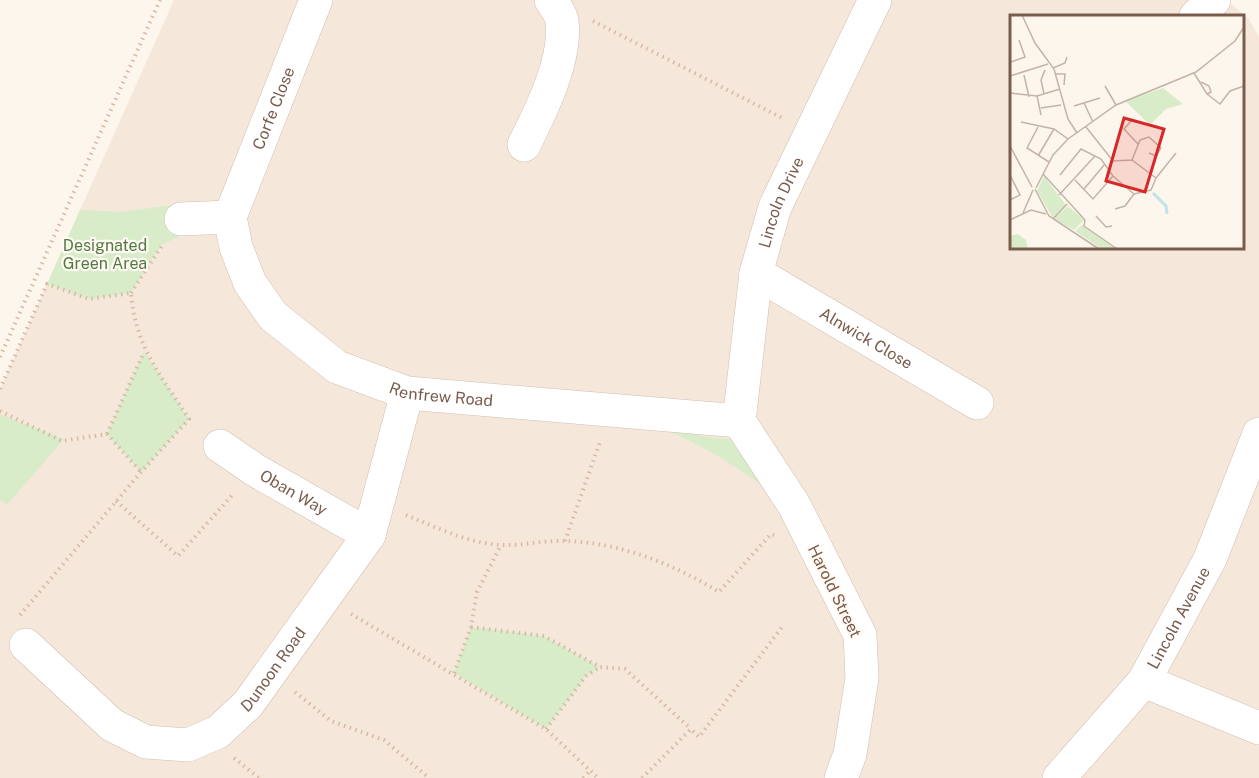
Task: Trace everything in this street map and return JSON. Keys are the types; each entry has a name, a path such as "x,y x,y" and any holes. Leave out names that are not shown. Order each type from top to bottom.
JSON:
{"street":[{"name":"Corfe Close","path":"230,217 316,0"},
{"path":"525,145 544,104 562,44 562,18 551,0"},
{"name":"Lincoln Drive","path":"739,421 756,273 775,207 875,0"},
{"path":"1197,15 1214,0"},
{"path":"181,219 230,217"},
{"name":"Renfrew Road","path":"230,217 236,247 250,283 273,316 337,367 407,393 739,421"},
{"name":"Alnwick Close","path":"756,273 977,403"},
{"name":"Dunoon Road","path":"20,633 112,725 146,742 188,745 218,732 248,704 369,535 407,393"},
{"name":"Harold Street","path":"739,421 794,505 860,635 862,678 850,754 841,778"},
{"name":"Lincoln Avenue","path":"1059,778 1144,681 1210,559 1259,434"},
{"name":"Oban Way","path":"220,446 255,470 369,535"},
{"path":"1144,681 1259,728"}],"path":[{"path":"0,357 160,0"},
{"path":"583,16 811,133"},
{"path":"20,633 116,501 189,419 144,351 133,319 130,293 161,245 182,235 181,219"},
{"path":"0,389 47,284 89,299 130,293"},
{"path":"106,434 144,351"},
{"path":"565,541 611,410"},
{"path":"0,411 62,441 106,434"},
{"path":"106,434 141,472"},
{"path":"116,501 178,556 255,470"},
{"path":"377,503 460,537 501,545 565,541 620,548 693,576 719,592 771,534 781,536"},
{"path":"453,673 471,627 477,592 501,545"},
{"path":"324,599 546,729 598,778"},
{"path":"471,627 544,636 600,667 625,669 699,737 782,627"},
{"path":"546,729 586,676 600,667"},
{"path":"271,672 331,722 384,740 429,778"},
{"path":"642,778 691,729"},
{"path":"233,758 259,778"},
{"path":"583,778 590,771"}],"shaded area":[{"path":"174,0 1226,0 1249,19 1259,37 1259,778 0,778 0,389"}],"green space":[{"name":"Designated Green Area","path":"180,204 182,235 161,245 131,293 89,299 47,284 80,210 121,212"},
{"path":"144,351 189,419 141,472 107,434"},
{"path":"0,414 64,439 7,505 0,500"},
{"path":"648,422 707,437 740,440 763,486 707,450"},
{"path":"471,627 544,636 600,667 586,676 546,729 454,673"}]}
